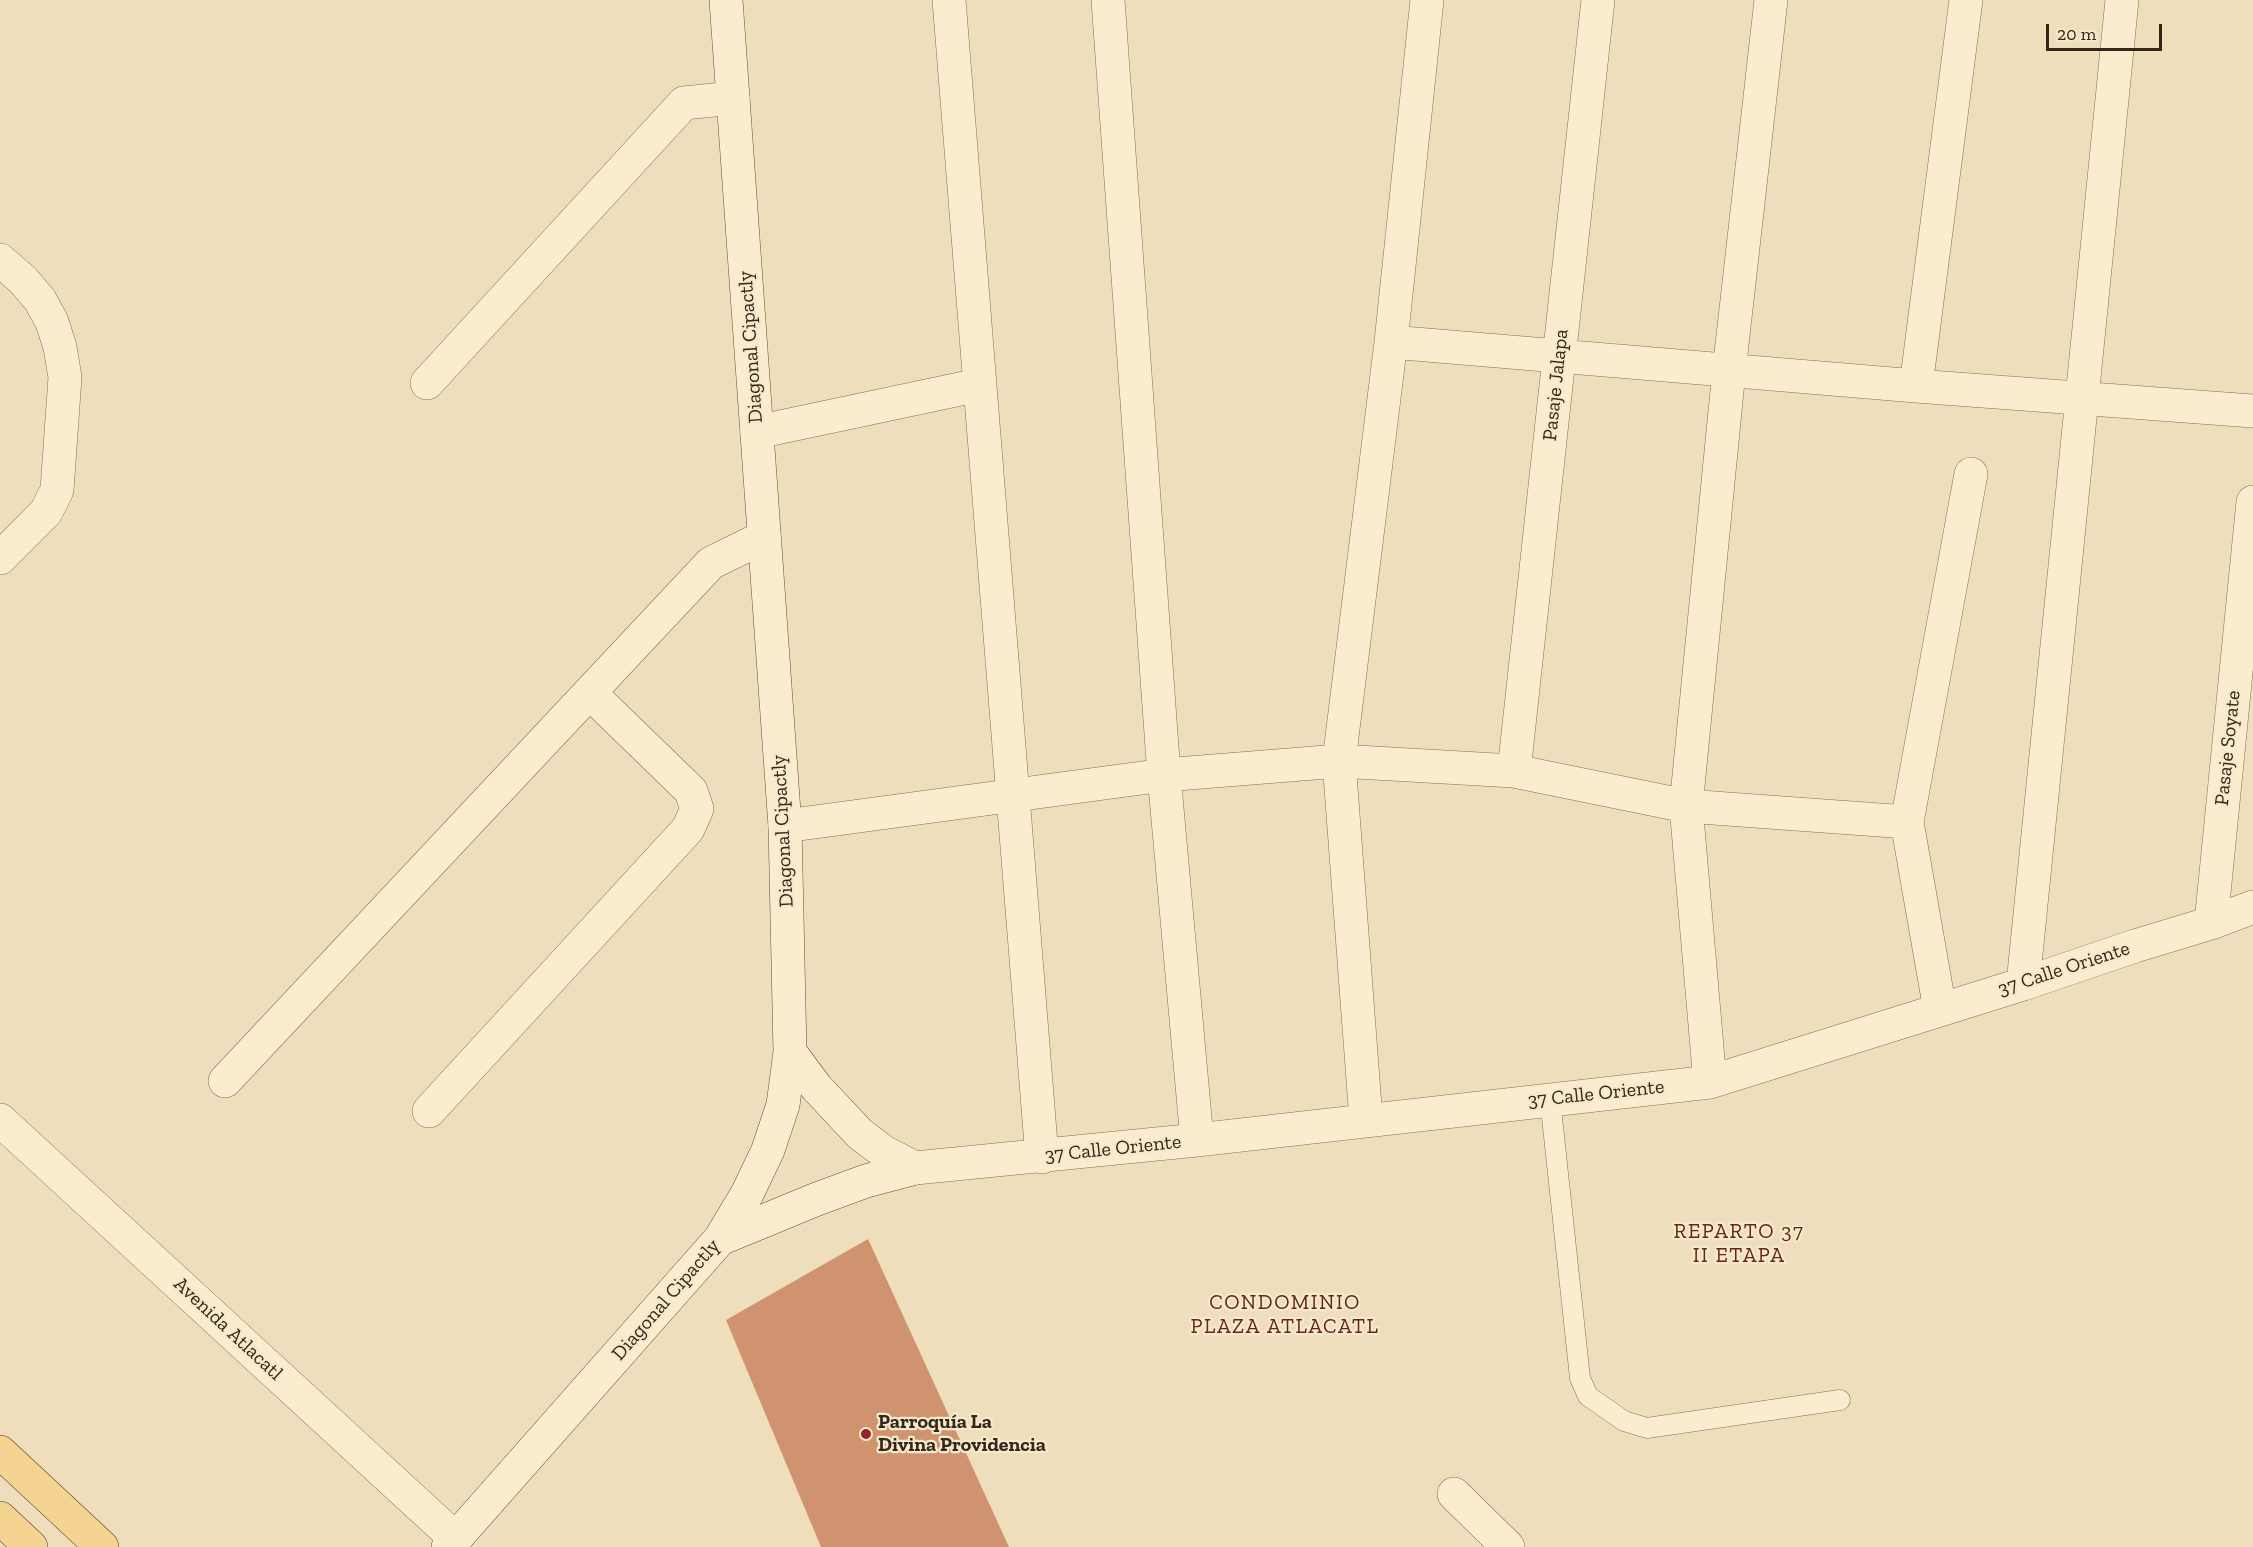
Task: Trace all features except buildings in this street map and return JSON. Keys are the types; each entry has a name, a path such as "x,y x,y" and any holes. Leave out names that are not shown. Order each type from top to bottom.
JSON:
{"main road":[{"path":"0,1452 102,1547"},
{"path":"0,1518 31,1547"}],"street":[{"name":"Diagonal Cipactly","path":"452,1543 720,1239 747,1194 768,1150 783,1105 790,1052 785,826 726,0"},
{"path":"949,0 1042,1156"},
{"path":"1108,0 1164,775 1197,1140"},
{"path":"1366,1120 1339,760 1390,342 1427,0"},
{"name":"Pasaje Jalapa","path":"1514,771 1598,0"},
{"path":"1710,1082 1686,806 1729,371 1771,0"},
{"path":"1916,386 1966,0"},
{"path":"2023,984 2122,0"},
{"path":"428,383 684,103 733,98"},
{"path":"0,260 23,280 40,300 52,322 60,347 64,377 57,490 46,512 0,558"},
{"path":"1390,342 1916,386 2253,411"},
{"path":"757,432 979,386"},
{"path":"1940,1010 1907,822 1971,474"},
{"name":"Pasaje Soyate","path":"2211,923 2253,502"},
{"path":"225,1081 711,563 764,537"},
{"path":"429,1111 688,829 697,809 691,791 590,693"},
{"path":"785,826 1164,775 1339,760 1514,771 1686,806 1907,822"},
{"name":"37 Calle Oriente","path":"720,1239 866,1181 915,1168 1197,1140 1710,1082 2023,984 2134,946 2211,923 2253,907"},
{"path":"790,1052 816,1087 860,1134 884,1152 915,1168"},
{"name":"Avenida Atlacatl","path":"0,1120 452,1543"},
{"path":"1454,1494 1508,1547"}],"lane":[{"path":"1550,1099 1580,1378 1588,1396 1624,1421 1647,1428 1840,1400"}],"place":[{"name":"Parroquía La Divina Providencia","path":"866,1434"}],"district":[{"name":"REPARTO 37 II ETAPA","path":"1739,1244"},
{"name":"CONDOMINIO PLAZA ATLACATL","path":"1285,1315"}]}
